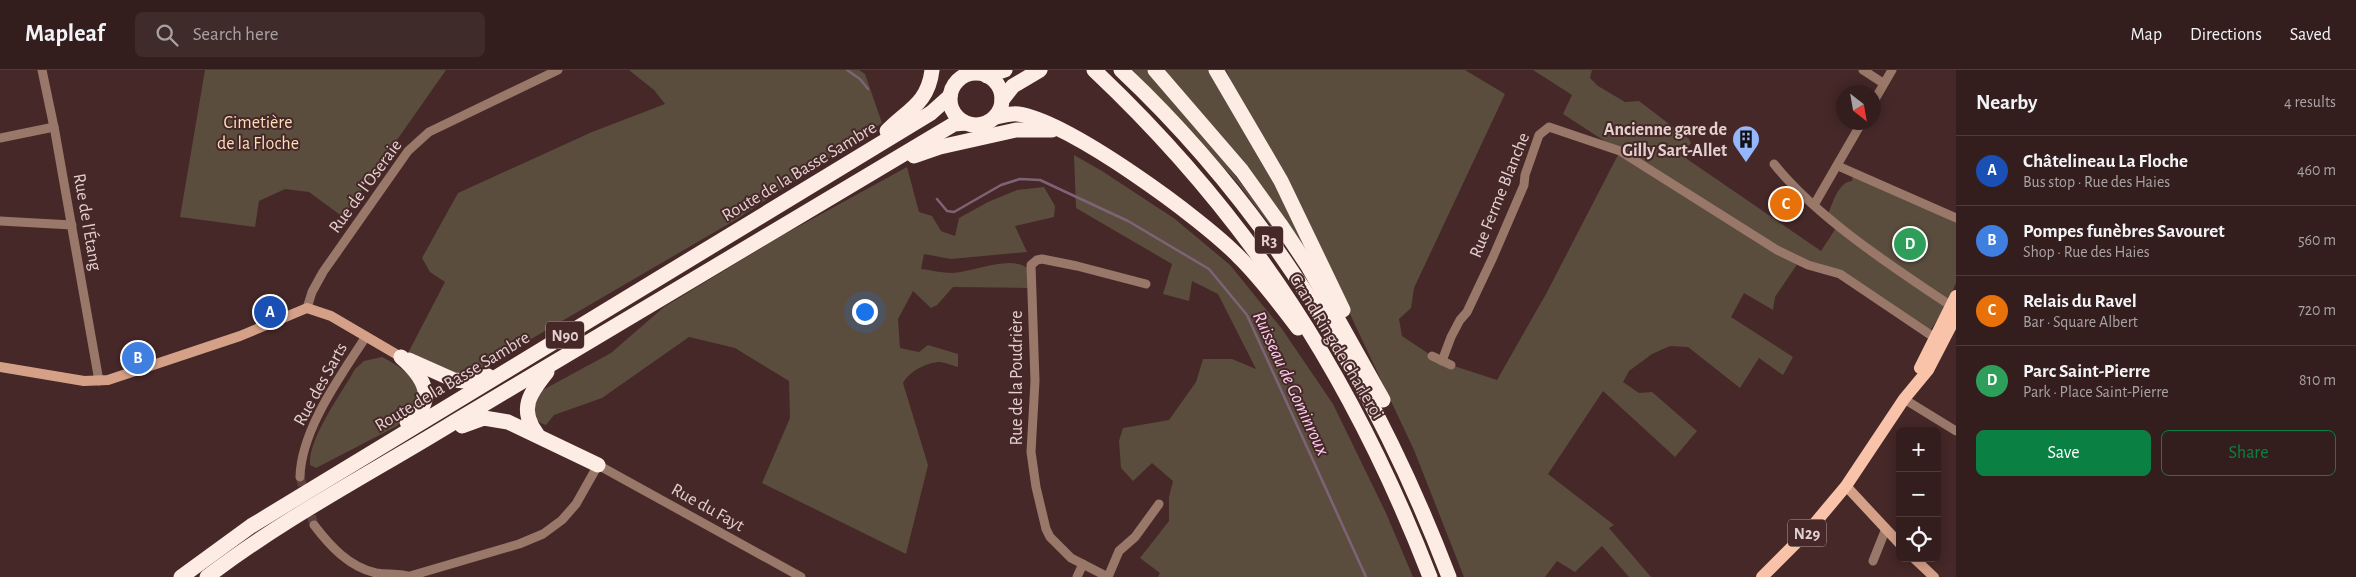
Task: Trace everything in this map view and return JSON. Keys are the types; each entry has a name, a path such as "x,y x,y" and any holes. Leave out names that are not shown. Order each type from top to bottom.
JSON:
{"highway":[{"path":"872,148 892,126 920,102 929,84 932,70"},
{"path":"995,117 1002,100 1014,86 1040,70"},
{"name":"Grand Ring de Charleroi","path":"1094,70 1163,139 1214,197 1254,247 1293,304 1331,366 1374,446 1430,577"},
{"name":"Grand Ring de Charleroi","path":"1121,70 1222,179 1267,236 1324,318 1349,360 1387,432 1414,490 1449,577"},
{"path":"1155,70 1242,171 1280,224 1308,266 1383,400"},
{"path":"1216,70 1224,77 1302,221 1367,361 1383,400 1387,432"},
{"path":"1004,71 987,76 975,74 958,75 950,96 950,103 956,115 966,123 978,125 995,117 1016,113 1061,130 1087,144 1150,186 1198,221 1239,257 1298,327 1314,351 1331,366"},
{"path":"987,76 996,83 1002,100"},
{"name":"Route de la Basse Sambre","path":"181,577 251,526 932,113 950,96"},
{"name":"Route de la Basse Sambre","path":"207,577 264,538 555,362 954,124 966,123"},
{"path":"888,164 940,147 1016,130 1061,130"},
{"name":"N90","path":"401,357 454,380 478,380 486,375 495,377"},
{"name":"N90","path":"378,448 415,417 424,403 424,388 417,371 401,357"},
{"name":"N90","path":"538,434 530,424 529,399 532,388 555,362"},
{"name":"N90","path":"412,448 484,418 508,422 538,434 598,465"}],"main road":[{"name":"N29","path":"1762,577 1810,530 1846,486 1904,400 1928,370 1954,306"}],"street":[{"name":"Rue de l'Étang","path":"42,70 72,225 99,381"},
{"name":"Rue de l'Oseraie","path":"307,308 312,292 323,272 408,151 430,132 558,70"},
{"path":"1863,70 1883,83"},
{"path":"1881,87 1892,70"},
{"path":"0,138 54,127"},
{"name":"Rue Ferme Blanche","path":"1442,361 1456,329 1468,312 1524,185 1525,175 1539,134 1549,127 1620,150 1777,250 1808,265 1840,274 1939,341"},
{"path":"1814,205 1858,130"},
{"path":"1774,164 1792,187 1883,260 1954,306"},
{"path":"1838,166 1956,218"},
{"path":"0,221 72,225"},
{"name":"Rue de la Poudrière","path":"1108,577 1071,558 1050,538 1046,529 1036,487 1032,452 1036,381 1031,265 1037,260 1042,259 1146,284"},
{"path":"0,367 84,381 116,378 240,336 307,308 331,316 401,357"},
{"name":"Rue des Sarts","path":"300,477 301,463 315,421 366,338"},
{"path":"1432,356 1451,365"},
{"path":"1904,400 1956,431"},
{"path":"314,525 329,545 348,560 375,572 410,577 519,544 543,534 562,520 576,504 598,465"},
{"name":"Rue du Fayt","path":"598,465 801,577"},
{"path":"1846,486 1896,540"},
{"path":"1108,577 1119,551 1135,537 1159,504"},
{"path":"1873,561 1886,531"},
{"path":"1918,562 1934,577"},
{"path":"1077,577 1083,564"}],"green space":[{"name":"Cimetière de la Floche","path":"205,70 446,70 343,217 309,192 285,189 259,201 255,227 180,217"},
{"path":"629,70 859,70 865,74 882,123 737,219 471,373 455,376 408,353 445,282 430,272 422,258 458,193 592,132 665,104 654,90"},
{"path":"1133,70 1148,70 1169,94 1228,167 1303,268 1236,181"},
{"path":"1163,70 1212,70 1257,149 1319,272"},
{"path":"1226,70 1465,70 1505,94 1414,288 1411,308 1399,319 1402,336 1432,356 1451,365 1497,380 1546,294 1620,151 1563,114 1572,95 1533,70 1592,70 1590,78 1598,86 1625,102 1639,101 1689,139 1691,143 1684,152 1687,159 1821,251 1838,225 1828,214 1832,204 1843,185 1852,181 1853,173 1956,219 1956,283 1945,308 1928,334 1849,277 1798,263 1775,297 1773,310 1744,293 1731,317 1793,357 1783,375 1759,358 1740,388 1688,347 1670,346 1652,354 1629,371 1623,382 1639,393 1652,392 1697,431 1675,457 1603,391 1548,474 1614,525 1609,528 1651,577 1629,577 1602,546 1575,572 1557,561 1545,577 1464,577 1414,450 1301,210 1244,111"},
{"path":"1074,155 1175,219 1230,265 1282,329 1333,404 1386,513 1413,577 1158,577 1160,573 1140,558 1169,521 1169,497 1173,481 1152,463 1133,481 1121,468 1119,441 1123,428 1169,420 1196,382 1203,359 1232,359 1256,369 1218,294 1192,281 1189,301 1163,294 1172,264 1076,208"},
{"path":"907,167 919,212 932,216 941,231 955,236 959,218 988,202 1017,190 1044,187 1055,206 1054,217 1015,226 1027,252 951,259 924,254 921,269 945,273 961,272 991,265 1020,264 1027,268 1028,288 953,287 937,305 931,308 913,291 898,319 900,348 919,352 928,345 958,354 958,367 941,362 928,364 913,372 903,383 928,465 906,554 762,483 790,418 789,381 735,348 689,337 602,398 554,415 546,425 537,420 534,411 539,392 611,353 664,307 783,235"},
{"path":"382,357 403,370 416,384 420,390 416,406 397,426 316,468 310,465 314,442 320,429 355,369 364,361"}],"waterway":[{"name":"Ruisseau de Gominroux","path":"847,70 860,79 868,89"},
{"name":"Ruisseau de Gominroux","path":"937,199 947,211 954,212 1001,185 1020,179 1040,180 1128,221 1209,269 1247,315 1366,577"}],"tunnel":[{"path":"300,477 314,525"}],"place":[{"name":"Ancienne gare de Gilly Sart-Allet","path":"1746,163"},
{"name":"Relais du Ravel","path":"1786,204"},
{"name":"Parc Saint-Pierre","path":"1910,244"},
{"name":"Châtelineau La Floche","path":"270,312"},
{"name":"Pompes funèbres Savouret","path":"138,358"}]}
